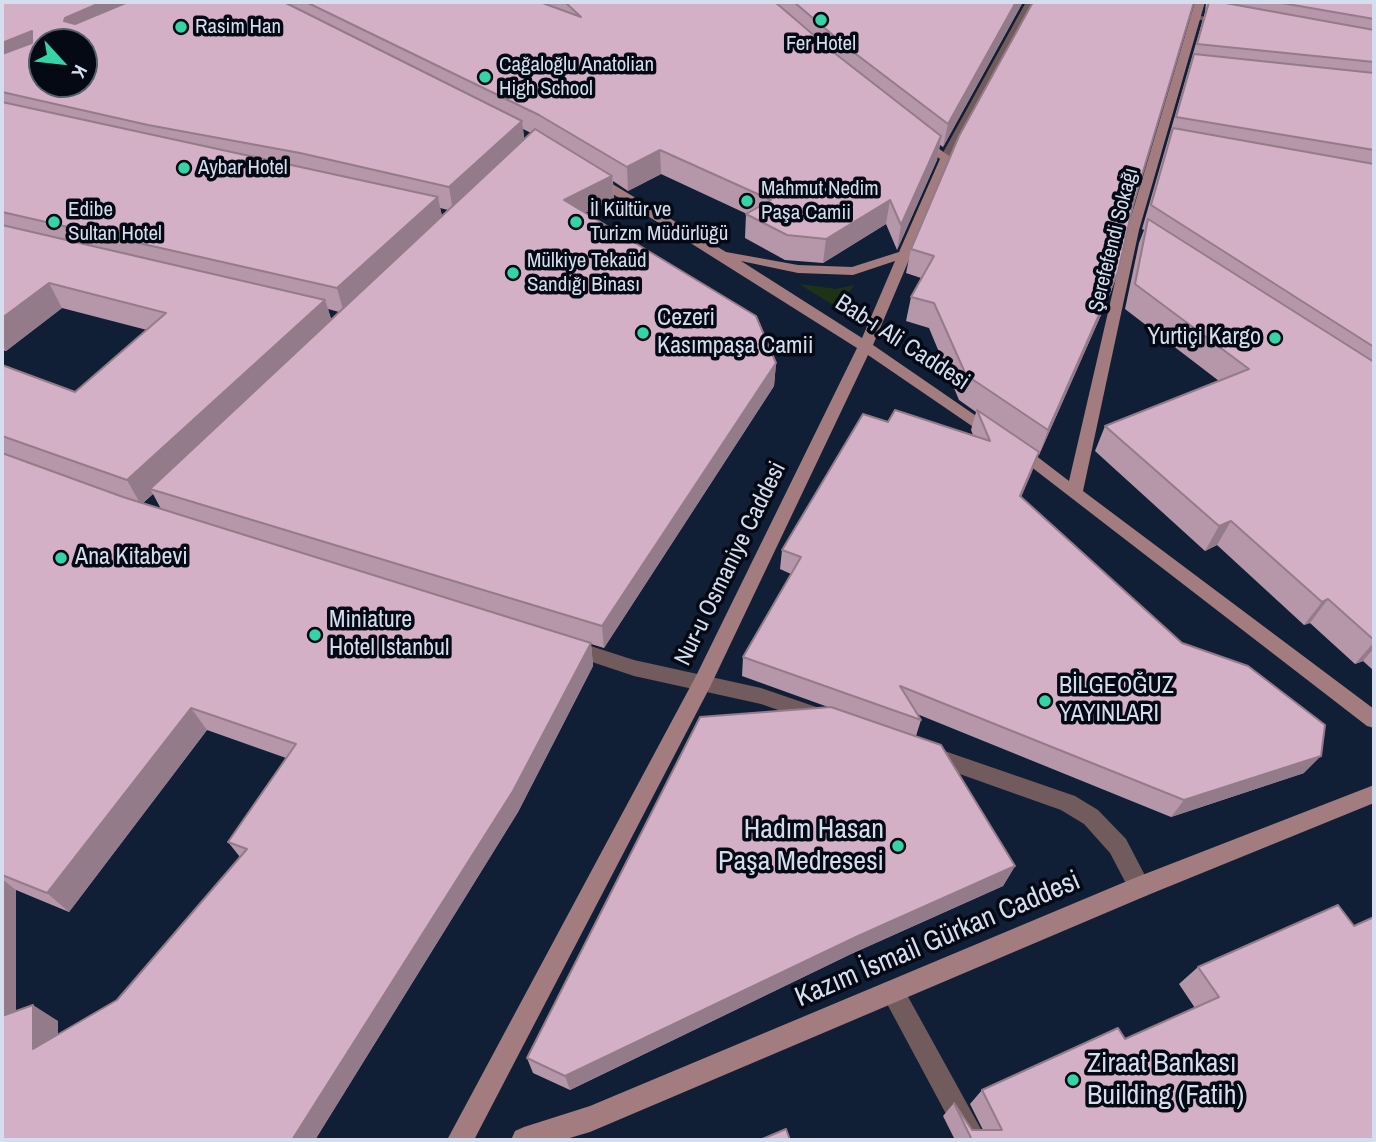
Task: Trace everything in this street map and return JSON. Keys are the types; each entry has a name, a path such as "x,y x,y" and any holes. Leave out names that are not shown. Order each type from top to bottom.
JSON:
{"main road":[{"name":"Şerefefendi Sokağı","path":"1075,491 1138,233 1186,71 1194,17 1200,2"},
{"path":"914,133 946,158"},
{"name":"Nur-u Osmaniye Caddesi","path":"460,1140 703,681 865,347 902,255 946,158"},
{"name":"Bab-ı Ali Caddesi","path":"582,170 865,347 1075,491 1374,720"},
{"path":"717,252 798,269 853,271 902,255"},
{"name":"Kazım İsmail Gürkan Caddesi","path":"524,1140 590,1119 1140,887 1374,794"}],"street":[{"name":"Nur-u Osmaniye Caddesi","path":"946,158 1031,2"},
{"path":"1118,2 1233,24"},
{"path":"555,643 635,668 761,696 838,723"},
{"path":"915,750 1068,803 1091,817 1118,846 1140,887"},
{"path":"892,992 974,1140"}],"green space":[{"path":"799,284 836,289 854,285 838,308"}],"building":[{"path":"2,2 102,2 65,18 64,21 75,24 128,2 284,2 522,121 449,187 300,153 148,125 29,98 98,98 98,28 28,28 28,33 2,43"},
{"path":"306,2 540,2 581,17 565,2 775,2 837,55 941,136 901,225 890,200 826,239 787,235 746,214 771,200 660,150 627,167 539,115"},
{"path":"794,2 1016,2 948,124 848,48"},
{"path":"1033,2 1194,2 1133,205 1118,272 1048,430 966,375 934,303 911,297 934,256 911,249 959,136"},
{"path":"1209,2 1374,30 1374,62 1197,44"},
{"path":"1276,2 1374,2 1374,19"},
{"path":"28,44 28,98 2,92 2,54"},
{"path":"1194,54 1374,73 1374,150 1176,117"},
{"path":"2,102 438,197 337,288 2,212"},
{"path":"1173,128 1374,164 1374,347 1151,205"},
{"path":"535,129 612,176 564,200 756,316 776,363 602,626 150,489"},
{"path":"1148,219 1374,362 1374,640 1328,599 1322,602 1231,521 1219,526 1105,426 1249,369 1135,284"},
{"path":"2,225 325,300 127,480 2,436 2,365 75,392 166,313 49,283 2,318"},
{"path":"895,410 990,441 977,410 1039,452 1020,496 1182,643 1248,666 1325,725 1321,756 1184,800 900,686 921,720 743,657 801,557 782,550 863,414 888,422"},
{"path":"2,453 123,497 591,643 513,791 292,1140 2,1140 2,1016 33,1005 33,1049 117,1000 247,849 228,842 296,744 191,708 47,893 2,875"},
{"path":"831,707 941,745 1015,866 858,936 565,1076 527,1058 700,717"},
{"path":"1338,905 1354,926 1374,917 1374,1140 972,1140 954,1103 972,1130 1002,1130 982,1090 1118,1028 1125,1039 1219,997 1198,967"},
{"path":"786,1129 790,1140 760,1140"}],"place":[{"name":"Fer Hotel","path":"821,20"},
{"name":"Rasim Han","path":"181,27"},
{"name":"Cağaloğlu Anatolian High School","path":"485,77"},
{"name":"Aybar Hotel","path":"184,168"},
{"name":"Mahmut Nedim Paşa Camii","path":"747,201"},
{"name":"Edibe Sultan Hotel","path":"54,222"},
{"name":"İl Kültür ve Turizm Müdürlüğü","path":"576,222"},
{"name":"Mülkiye Tekaüd Sandığı Binası","path":"513,273"},
{"name":"Cezeri Kasımpaşa Camii","path":"643,333"},
{"name":"Yurtiçi Kargo","path":"1275,338"},
{"name":"Ana Kitabevi","path":"61,558"},
{"name":"Miniature Hotel Istanbul","path":"315,635"},
{"name":"BİLGEOĞUZ YAYINLARI","path":"1045,701"},
{"name":"Hadım Hasan Paşa Medresesi","path":"898,846"},
{"name":"Ziraat Bankası Building (Fatih)","path":"1073,1080"}]}
